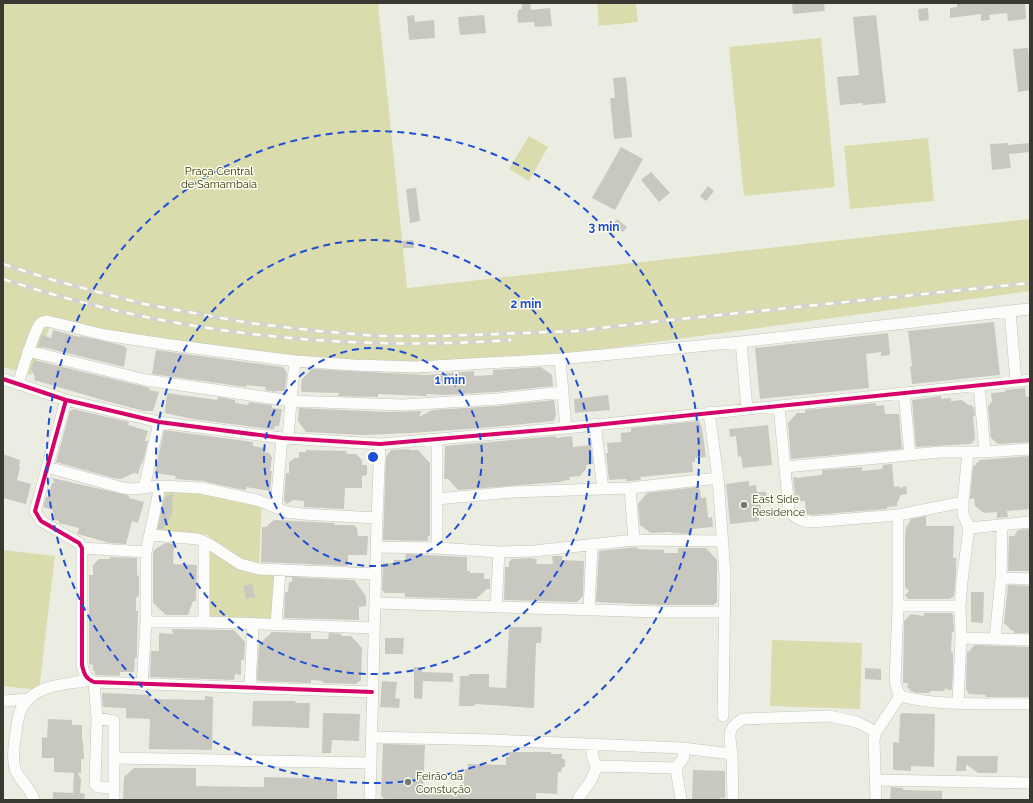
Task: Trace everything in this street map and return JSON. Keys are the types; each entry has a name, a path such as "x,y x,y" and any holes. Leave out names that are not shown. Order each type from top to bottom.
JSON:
{"street":[{"path":"18,384 28,351 39,326 43,322 47,321 105,335 295,361 417,367 560,359 741,342 1030,309"},
{"path":"1010,311 1016,382"},
{"path":"741,342 747,409"},
{"path":"28,351 146,380 291,401 403,405 497,399 563,392"},
{"path":"560,359 566,428"},
{"path":"276,507 295,361"},
{"path":"3,379 66,400 159,422 285,438 380,444 566,428 709,412 1030,380"},
{"path":"979,385 985,452"},
{"path":"904,393 910,455"},
{"path":"66,400 35,511 41,521 79,543 82,548 82,665 84,673 91,681 97,718 95,784 98,787 114,788"},
{"path":"779,406 789,511 795,518 804,521 817,522 898,514 963,502"},
{"path":"709,412 718,478 725,575 723,716"},
{"path":"144,488 159,422"},
{"path":"595,424 603,489"},
{"path":"436,548 437,440"},
{"path":"370,800 380,444"},
{"path":"785,468 940,452 985,452 1030,449"},
{"path":"958,703 961,638 960,606 969,528 963,514 968,452"},
{"path":"47,467 122,488 132,489 160,486 201,488 236,495 276,507 287,512 377,518"},
{"path":"437,499 512,492 630,488 718,478"},
{"path":"142,685 146,622 146,552 151,535 160,486"},
{"path":"630,488 634,540"},
{"path":"898,514 898,606 895,681 900,696"},
{"path":"969,528 1002,526 1030,522"},
{"path":"995,638 1001,578 1002,526"},
{"path":"151,535 191,538 204,542 240,564 259,569 376,574"},
{"path":"376,547 436,548 499,552 534,551 634,540 722,542"},
{"path":"204,542 204,622"},
{"path":"589,610 592,544"},
{"path":"82,548 146,552"},
{"path":"496,607 499,552"},
{"path":"276,625 280,571"},
{"path":"1001,578 1030,579"},
{"path":"375,604 659,612 725,612"},
{"path":"898,606 960,606"},
{"path":"146,622 204,622 253,625 374,628"},
{"path":"250,688 253,625"},
{"path":"961,638 1030,640"},
{"path":"34,800 30,790 16,770 13,750 22,706 29,699 47,687 91,681 142,685 372,692"},
{"path":"900,696 920,701 1030,704"},
{"path":"876,800 874,739 876,732 900,696"},
{"path":"3,701 29,699"},
{"path":"733,800 730,733 734,724 744,719 829,716 858,722 876,732"},
{"path":"97,718 114,721 114,800"},
{"path":"372,737 682,748 732,754"},
{"path":"578,800 594,774 596,766 592,755 593,744"},
{"path":"681,800 676,768 684,757 682,748"},
{"path":"3,756 13,750"},
{"path":"115,758 371,763"},
{"path":"596,766 676,768"},
{"path":"876,780 1030,783"}],"green space":[{"name":"Praça Central de Samambaia","path":"3,3 378,3 407,288 1030,219 1030,291 419,374 289,366 50,326 31,375 3,367"},
{"path":"597,3 636,3 638,22 599,26"},
{"path":"821,38 835,187 744,196 729,47"},
{"path":"529,136 548,147 529,181 509,169"},
{"path":"928,138 934,201 850,209 844,146"},
{"path":"167,483 262,498 259,566 278,569 275,619 206,616 209,535 155,531"},
{"path":"3,550 55,556 39,690 3,686"},
{"path":"772,640 862,643 860,709 770,706"}],"building":[{"path":"522,3 530,3 531,10 550,8 552,26 535,27 534,22 518,23 517,13 518,10 522,9"},
{"path":"792,3 824,3 825,11 793,14"},
{"path":"957,3 1025,3 1026,19 1008,21 1007,13 989,15 990,20 981,21 981,14 950,18 950,8 957,7"},
{"path":"928,8 929,20 919,21 918,9"},
{"path":"414,15 415,22 434,20 435,38 409,40 407,16"},
{"path":"484,15 486,33 460,35 458,17"},
{"path":"876,15 886,103 840,105 837,77 859,75 853,17"},
{"path":"1028,48 1030,90 1018,92 1013,49"},
{"path":"626,77 632,137 614,139 610,98 615,98 613,78"},
{"path":"1008,143 1008,145 1030,143 1030,152 1009,154 1011,168 992,170 990,144"},
{"path":"621,147 643,159 615,210 592,198"},
{"path":"651,172 670,193 659,202 641,180"},
{"path":"708,186 714,191 706,201 700,196"},
{"path":"416,188 420,221 410,223 406,189"},
{"path":"617,219 627,227 623,232 612,225"},
{"path":"413,240 414,248 403,248 402,241"},
{"path":"994,322 1000,375 912,384 910,366 912,366 908,331"},
{"path":"53,330 125,346 125,348 127,348 124,367 38,346 42,335 51,338"},
{"path":"888,333 890,355 881,356 881,352 866,354 869,388 760,399 755,348"},
{"path":"156,350 283,367 287,373 285,391 276,392 265,390 266,387 247,385 246,387 152,374"},
{"path":"34,360 150,388 149,390 159,392 153,411 144,411 34,380 35,377 31,369"},
{"path":"541,367 552,375 553,386 496,392 444,395 427,394 426,396 378,394 378,397 337,396 340,393 302,392 301,389 302,379 312,369 426,375 474,371 474,376 493,375 493,370"},
{"path":"1025,388 1026,397 1030,396 1030,442 998,444 991,438 988,405 992,402 991,393"},
{"path":"167,393 217,400 218,397 235,400 235,403 248,405 249,402 272,405 272,408 282,409 279,426 275,426 274,429 269,429 193,419 165,413"},
{"path":"608,395 610,410 575,413 574,399"},
{"path":"941,396 941,399 951,398 951,401 962,400 968,405 972,405 972,407 974,407 975,416 973,416 975,439 971,444 916,447 912,400"},
{"path":"554,400 556,414 554,421 493,427 363,435 306,432 298,421 299,408 387,412 421,411 419,417 432,410 497,406"},
{"path":"876,403 876,406 884,405 885,414 899,414 902,449 791,459 788,423 797,413 805,413 805,410"},
{"path":"73,409 129,422 128,425 148,431 145,441 148,441 143,462 138,474 134,473 121,479 113,478 56,462 70,411"},
{"path":"699,421 702,428 706,457 695,458 695,462 692,462 693,472 640,477 641,480 609,480 606,453 608,453 607,443 621,442 621,433 631,432 631,428"},
{"path":"768,425 772,465 743,468 741,456 738,457 736,436 730,437 729,429"},
{"path":"164,430 253,442 253,446 265,448 264,452 269,453 272,457 270,491 246,487 246,490 238,489 202,481 175,479 176,476 155,473"},
{"path":"556,436 556,438 572,436 573,447 591,445 593,464 586,465 586,469 580,476 569,477 570,480 561,482 458,490 448,479 444,479 445,446"},
{"path":"306,450 346,451 347,454 356,454 362,460 362,465 367,465 367,475 362,476 362,488 345,488 344,509 304,507 304,501 293,500 287,504 284,500 286,473 289,473 289,462 295,458 299,458 299,452 306,452"},
{"path":"391,450 418,450 430,463 430,536 428,536 427,541 385,540 383,539 386,457"},
{"path":"3,454 20,460 17,480 31,484 26,504 3,498"},
{"path":"1030,456 1030,509 1007,511 1008,517 997,518 997,512 984,513 975,506 974,498 970,499 973,467 980,460"},
{"path":"892,464 894,487 899,486 900,488 906,486 907,494 901,495 897,506 887,507 887,509 812,515 806,514 805,501 800,501 799,495 795,496 793,477 798,478 822,475 822,470 862,467 862,471 882,469 883,465"},
{"path":"52,478 127,495 129,498 144,502 138,523 132,521 126,544 109,543 77,534 79,528 59,523 59,521 52,519 54,513 52,512 53,510 43,507 52,483 55,483"},
{"name":"East Side Residence","path":"749,481 749,486 756,485 757,492 766,492 767,500 760,501 761,509 758,509 759,521 730,524 726,484"},
{"path":"697,487 700,490 701,498 706,497 708,518 712,517 713,527 692,529 692,534 671,532 651,533 640,525 638,504 647,493"},
{"path":"173,494 172,514 163,529 160,529 158,528 165,497"},
{"path":"926,516 926,526 954,526 953,558 956,558 956,574 954,596 949,599 908,599 905,595 909,591 905,587 906,528 911,519"},
{"path":"274,520 334,523 334,525 354,525 357,528 358,536 368,536 367,555 348,555 348,566 261,562 262,527 266,527"},
{"path":"1030,529 1030,571 1008,571 1009,536 1014,536 1018,530"},
{"path":"165,543 174,544 173,564 197,565 196,601 193,601 188,615 166,615 153,603 153,552"},
{"path":"637,547 637,549 664,550 664,553 678,553 678,548 706,548 717,560 717,602 713,605 659,605 596,602 599,551"},
{"path":"406,554 467,557 467,571 470,571 470,573 484,573 484,579 490,579 490,589 487,589 476,599 405,597 405,593 385,593 382,590 383,563 393,563 394,560 405,560"},
{"path":"552,556 562,556 562,560 584,561 583,596 577,602 504,600 505,567 509,567 509,562 512,559 531,558 537,559 536,564 553,564"},
{"path":"110,557 137,558 137,576 139,575 139,594 138,597 136,597 136,611 138,611 137,658 135,658 134,672 120,672 120,676 95,675 93,665 89,664 89,575 93,575 93,565 99,559 110,559"},
{"path":"292,577 354,580 366,596 366,606 359,607 359,620 284,618 285,592 288,592 289,582 292,582"},
{"path":"252,584 255,597 246,599 243,586"},
{"path":"1008,585 1030,586 1030,633 1014,633 1014,631 1004,623"},
{"path":"971,592 984,592 983,623 971,622"},
{"path":"924,613 952,613 953,615 954,632 952,632 951,652 953,653 953,667 952,689 950,691 946,688 944,691 917,693 910,691 910,689 907,688 908,683 903,683 904,621 911,614 924,616"},
{"path":"509,627 542,627 541,643 536,643 534,708 475,704 475,706 459,706 460,676 469,676 469,674 489,674 489,687 506,688"},
{"path":"172,629 234,630 245,642 244,660 241,660 241,675 235,674 234,680 150,677 151,651 159,651 159,633 173,634"},
{"path":"271,632 311,633 311,639 328,639 329,633 341,634 341,636 351,636 362,648 361,680 356,684 323,683 323,681 311,680 311,683 259,681 257,679 259,644"},
{"path":"385,638 404,638 403,654 385,654"},
{"path":"975,645 1030,647 1030,697 986,697 986,695 969,694 966,689 967,653"},
{"path":"414,667 422,667 422,672 453,673 453,682 423,681 422,699 414,698"},
{"path":"865,668 881,669 881,680 865,679"},
{"path":"382,681 397,682 395,698 400,699 399,708 380,707"},
{"path":"102,693 151,695 150,699 205,700 205,696 213,697 212,750 149,749 150,719 126,718 126,708 103,707"},
{"path":"253,701 296,701 295,703 310,703 309,728 252,726"},
{"path":"323,713 360,714 359,741 332,740 331,753 322,753"},
{"path":"902,713 935,714 934,767 911,766 911,771 893,769 893,742 899,743 900,716"},
{"path":"48,719 72,720 72,725 82,725 84,759 81,759 81,773 78,773 81,780 80,793 85,794 84,800 53,799 53,792 73,793 74,773 54,772 54,758 42,758 42,737 47,738"},
{"path":"383,744 425,745 423,792 463,792 463,778 465,769 468,769 468,764 506,765 506,757 509,757 509,752 551,752 551,754 562,754 562,759 565,759 565,767 562,767 561,772 558,772 557,794 536,793 536,800 386,800 381,796"},
{"path":"957,756 998,756 997,773 978,773 966,764 966,771 956,771"},
{"path":"134,768 196,768 196,786 264,787 264,777 337,779 337,800 123,800 124,777"},
{"path":"693,770 725,771 725,798 720,798 720,800 692,800"},
{"path":"891,787 903,788 903,790 942,791 942,800 890,800"}],"railway":[{"path":"3,264 56,281 144,304 249,323 378,336 442,336 577,331 1030,283"},
{"path":"3,279 65,298 127,313 190,325 254,334 318,340 382,343 447,343 511,340"}],"cycle path":[{"path":"3,379 66,400 159,422 282,438 380,444 566,428 1030,380"},
{"path":"66,400 35,511 41,521 79,543 82,548 82,665 87,678 94,682 372,692"}],"place":[{"name":"East Side Residence","path":"744,505"},
{"name":"Feirão da Constução","path":"408,782"}]}
